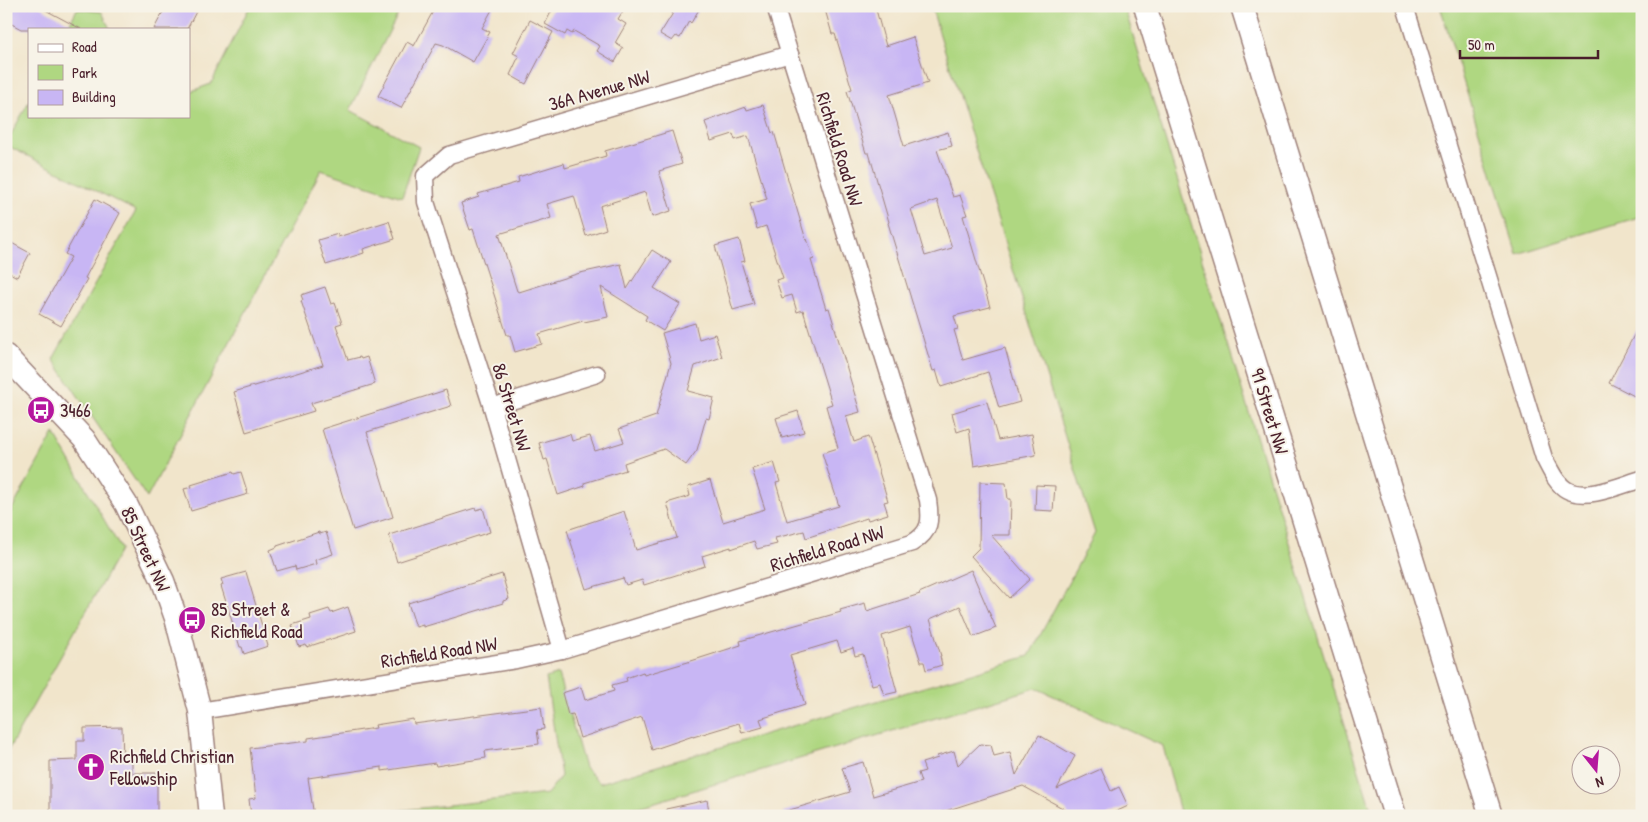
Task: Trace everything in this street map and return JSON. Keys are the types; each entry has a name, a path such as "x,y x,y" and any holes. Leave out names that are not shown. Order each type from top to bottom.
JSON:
{"main road":[{"name":"91 Street NW","path":"1146,6 1395,816"},
{"path":"1242,6 1491,816"},
{"name":"85 Street NW","path":"6,356 84,439 126,504 163,581 176,618 200,711 211,816"},
{"path":"1369,733 1404,816"}],"street":[{"name":"Richfield Road NW","path":"200,711 516,660 562,650 912,543 922,537 927,528 930,515 928,500 775,6"},
{"path":"1405,6 1544,458 1553,475 1565,489 1580,495 1596,493 1642,479"},
{"name":"36A Avenue NW","path":"425,176 449,155 790,54"},
{"name":"86 Street NW","path":"425,176 426,202 492,407 562,650"},
{"path":"492,407 596,374"}],"green space":[{"path":"250,6 402,6 350,110 419,147 402,197 321,170 147,498 53,359 136,211 6,144 28,103 28,118 190,118 190,92 211,84"},
{"path":"931,6 1124,6 1373,816 1181,816 1163,746 1036,688 642,806 591,816 350,816 547,794 561,776 546,678 558,674 585,768 600,783 1029,656 1095,533"},
{"path":"1440,6 1642,6 1642,216 1517,254"},
{"path":"77,9 102,12 110,28 68,28"},
{"path":"54,433 121,549 6,754 6,520"}],"building":[{"path":"6,6 38,6 79,28 21,29 6,21"},
{"path":"166,6 199,6 188,28 155,28"},
{"path":"436,6 494,6 482,28 490,32 473,62 436,43 401,108 378,96 407,42 414,46"},
{"path":"554,6 626,6 618,19 626,24 615,43 623,48 615,62 597,51 600,46 574,31 572,34 567,31 565,35 545,24"},
{"path":"661,6 701,6 691,23 689,21 680,38 676,36 672,41 660,34 673,13"},
{"path":"824,6 875,6 886,46 913,37 928,83 889,95 904,146 948,132 952,146 937,150 953,197 960,195 967,215 963,216 990,307 954,316 958,329 954,330 963,360 1005,348 1020,402 999,408 988,372 941,387 936,370 933,371 869,153 866,153 847,91 852,89 835,34 832,34","holes":["937,200 952,248 925,256 911,209"]},
{"path":"530,20 553,32 526,84 510,75 519,56 513,53"},
{"path":"763,105 772,133 774,132 806,240 814,259 811,260 826,309 829,308 860,412 846,416 854,442 868,437 869,439 888,501 884,502 888,514 868,520 867,518 806,538 804,531 775,538 777,544 757,549 754,541 731,549 731,547 702,556 705,566 644,585 642,580 626,585 623,578 586,589 567,530 624,511 636,550 677,538 667,503 690,496 688,487 710,480 723,522 765,509 752,469 774,462 780,482 776,483 787,521 839,506 822,453 838,448 826,406 832,404 803,310 797,312 792,295 782,298 776,280 783,278 766,226 757,229 750,204 767,199 748,136 735,140 733,134 711,141 705,122 746,107 747,110"},
{"path":"672,131 682,164 659,171 671,211 652,217 645,192 600,206 606,229 586,236 574,196 547,204 551,218 499,234 517,291 519,292 580,273 621,264 627,289 652,250 671,262 654,288 680,304 663,331 645,320 647,316 601,287 608,317 583,321 539,334 542,344 515,352 510,335 507,335 473,229 470,230 461,203 479,197 478,194 519,182 518,177 564,163 565,168 606,156 605,151"},
{"path":"95,199 120,213 61,326 39,314 71,257 65,254"},
{"path":"389,221 395,239 363,249 364,253 326,265 318,240 338,234 338,237"},
{"path":"739,239 745,261 741,262 754,304 733,310 715,246"},
{"path":"6,240 30,253 17,277 6,271"},
{"path":"325,287 331,304 335,303 342,323 336,325 348,360 367,357 375,384 311,403 314,411 246,432 234,392 323,365 301,301 303,300 301,295"},
{"path":"1642,320 1642,400 1609,383"},
{"path":"695,323 699,339 715,334 722,357 695,366 688,391 714,398 709,419 706,418 697,450 686,465 664,449 624,463 626,470 584,483 585,486 558,495 547,459 544,460 539,443 570,434 572,441 590,436 595,451 624,442 619,429 656,416 671,363 662,333"},
{"path":"446,390 451,406 367,432 393,517 353,530 322,429"},
{"path":"987,402 998,440 1032,434 1036,455 974,466 969,428 957,432 952,413"},
{"path":"798,411 804,432 782,438 776,418"},
{"path":"233,472 234,474 241,472 248,494 191,511 184,489"},
{"path":"980,482 1006,483 1008,499 1011,499 1010,535 991,535 1030,579 1009,598 971,556 979,548"},
{"path":"1036,485 1055,486 1053,511 1035,510"},
{"path":"475,508 476,510 483,508 490,532 397,562 389,535"},
{"path":"319,532 320,534 326,532 333,554 315,560 316,564 296,570 295,566 277,571 270,550"},
{"path":"971,570 996,628 973,637 960,606 930,619 942,665 926,670 924,662 921,662 910,627 882,636 897,692 884,695 880,683 872,685 863,654 855,656 853,648 841,652 837,641 790,655 805,705 760,719 763,727 742,733 739,723 652,750 642,717 580,738 573,714 568,715 562,693 581,687 585,700 614,691 612,685 627,681 626,678 643,672 644,675 688,662 741,645 740,641 841,612 840,610 865,603 867,611 920,594"},
{"path":"246,572 268,646 244,654 242,647 240,647 221,586 223,585 221,579"},
{"path":"502,574 509,599 503,601 503,603 423,627 423,625 416,627 408,603"},
{"path":"348,607 356,631 307,647 306,645 299,647 292,625 311,619 310,615 329,609 331,613"},
{"path":"541,707 544,729 537,730 539,744 485,751 486,758 436,766 435,763 382,771 382,767 308,778 314,816 251,816 249,799 256,798 250,748 308,741 308,738 376,728 375,725 413,719 414,724"},
{"name":"Richfield Christian Fellowship","path":"122,727 123,761 132,760 132,773 157,773 157,816 50,816 50,761 77,760 77,741 84,741 84,728"},
{"path":"1039,735 1075,756 1057,789 1101,769 1111,791 1119,787 1128,806 1107,816 1069,816 1066,810 1023,786 930,816 784,816 783,812 850,792 842,768 863,762 873,796 921,782 918,773 925,771 922,763 938,758 937,756 954,751 958,765 980,744 991,745 994,756 1010,752 1016,775"},
{"path":"707,800 710,816 667,816 666,809"}],"place":[{"name":"3466","path":"41,410"},
{"name":"85 Street & Richfield Road","path":"192,620"},
{"name":"Richfield Christian Fellowship","path":"91,767"}]}
